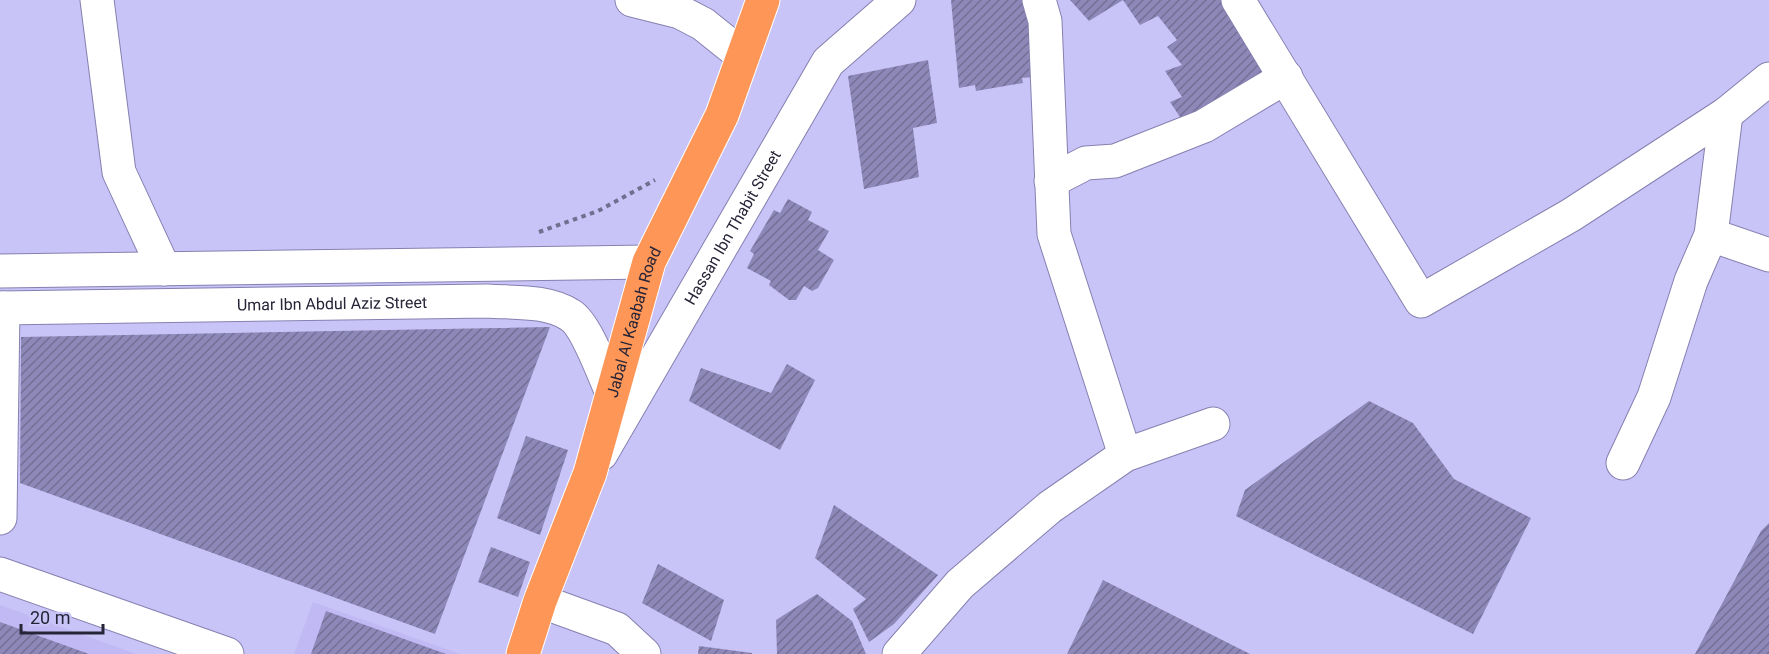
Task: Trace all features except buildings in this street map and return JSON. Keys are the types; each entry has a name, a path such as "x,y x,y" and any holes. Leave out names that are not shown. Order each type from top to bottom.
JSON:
{"highway":[{"name":"Jabal Al Kaabah Road","path":"523,654 540,601 590,473 649,262 722,115 763,0"}],"street":[{"path":"97,0 119,172 164,269"},
{"path":"632,0 680,12 704,24 743,56"},
{"name":"Hassan Ibn Thabit Street","path":"590,473 828,62 899,0"},
{"path":"1039,0 1045,21 1054,234 1125,455"},
{"path":"1238,0 1421,302 1571,215 1726,114 1769,79"},
{"path":"1052,181 1086,163 1115,161 1204,126 1286,77"},
{"path":"1623,463 1654,397 1691,281 1711,235 1726,114"},
{"path":"1711,235 1769,255"},
{"path":"0,271 649,262"},
{"name":"Umar Ibn Abdul Aziz Street","path":"1,308 487,301 550,306 572,315 589,340 612,393"},
{"path":"0,518 1,308"},
{"path":"899,654 960,584 1050,507 1125,455 1213,424"},
{"path":"0,574 227,654"},
{"path":"540,601 617,629 644,654"}],"path":[{"path":"538,233 598,211 658,178"}],"shaded area":[{"path":"313,602 460,654 294,654"},
{"path":"0,605 136,654 0,654"}]}
